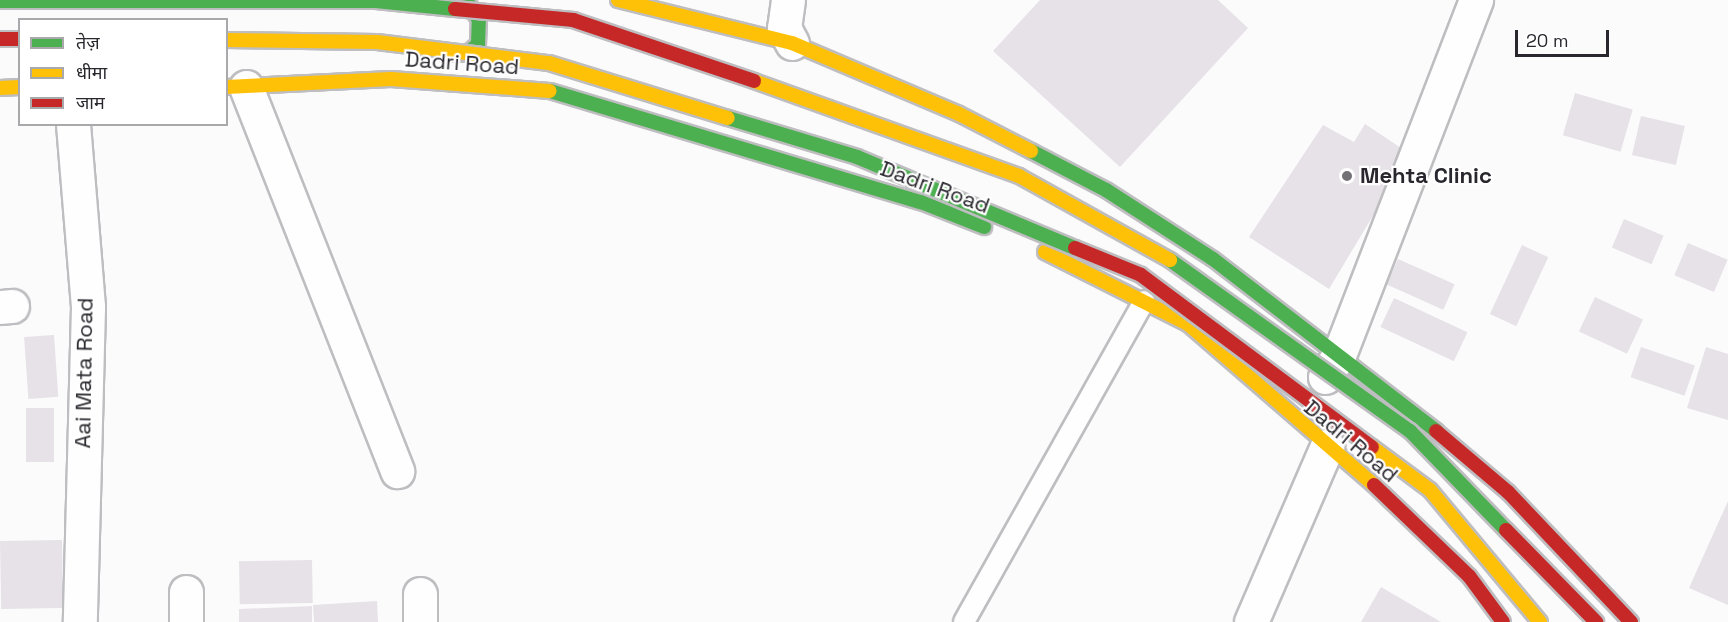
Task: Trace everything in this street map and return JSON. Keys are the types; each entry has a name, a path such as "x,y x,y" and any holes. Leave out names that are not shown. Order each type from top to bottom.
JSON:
{"main road":[{"path":"391,79 408,57 468,54 476,48 480,20 466,0"},
{"path":"618,0 792,43 959,114 1106,190 1213,259 1339,355 1508,492 1631,622"},
{"path":"0,1 376,1 573,20 863,117 1019,176 1158,251 1410,431 1596,622"},
{"path":"0,39 18,39"},
{"path":"228,40 377,42 549,63 857,157 1141,275 1430,490 1540,622"},
{"name":"Dadri Road","path":"236,87 391,79 568,92 921,202 1070,262 1188,324 1296,423 1327,446 1469,576 1503,622"},
{"path":"0,88 18,87"}],"street":[{"path":"788,0 784,28 792,43"},
{"path":"1296,423 1339,355 1476,0"},
{"path":"236,87 397,471"},
{"name":"Aai Mata Road","path":"73,126 88,306 80,622"},
{"path":"1251,622 1327,446"}],"lane":[{"path":"964,622 1144,301"}],"building":[{"path":"1040,0 1218,0 1248,28 1120,167 993,51"},
{"path":"1575,93 1633,110 1621,152 1563,135"},
{"path":"1641,116 1685,126 1676,165 1632,155"},
{"path":"1365,124 1410,154 1329,289 1249,237 1323,125 1354,142"},
{"path":"1624,219 1664,236 1651,264 1612,248"},
{"path":"1688,243 1728,260 1714,292 1674,275"},
{"path":"1522,245 1548,257 1516,326 1490,314"},
{"path":"1398,259 1455,284 1443,310 1387,285"},
{"path":"1595,297 1643,319 1627,354 1579,331"},
{"path":"1394,298 1467,332 1454,361 1380,327"},
{"path":"54,335 58,397 28,399 24,337"},
{"path":"1641,347 1695,366 1684,396 1631,377"},
{"path":"1706,347 1728,354 1728,420 1687,408"},
{"path":"26,408 54,408 54,462 26,462"},
{"path":"1728,501 1728,605 1689,588"},
{"path":"62,540 63,608 1,609 0,541"},
{"path":"312,560 313,603 240,604 239,561"},
{"path":"1381,587 1441,622 1361,622"},
{"path":"377,601 378,622 314,622 313,605"},
{"path":"312,606 312,622 239,622 239,609"}],"traffic: fast":[{"path":"445,54 467,54 478,44 479,20 466,0"},
{"path":"0,1 376,1 455,9"},
{"path":"550,91 921,202 984,227"},
{"path":"728,118 857,157 1075,248"},
{"path":"1031,151 1106,190 1213,259 1436,431"},
{"path":"1170,260 1410,431 1506,530"}],"traffic: slow":[{"path":"618,0 792,43 959,114 1031,151"},
{"path":"228,40 377,42 549,63 728,118"},
{"path":"228,87 391,79 550,91"},
{"path":"754,81 1019,176 1170,260"},
{"path":"0,88 18,87"},
{"path":"1045,252 1188,324 1374,485"},
{"path":"1372,447 1430,490 1540,622"}],"traffic: jam":[{"path":"455,9 573,20 754,81"},
{"path":"0,39 18,39"},
{"path":"1075,248 1141,275 1372,447"},
{"path":"1436,431 1508,492 1631,622"},
{"path":"1374,485 1469,576 1503,622"},
{"path":"1506,530 1596,622"}],"place":[{"name":"Mehta Clinic","path":"1347,176"}]}
